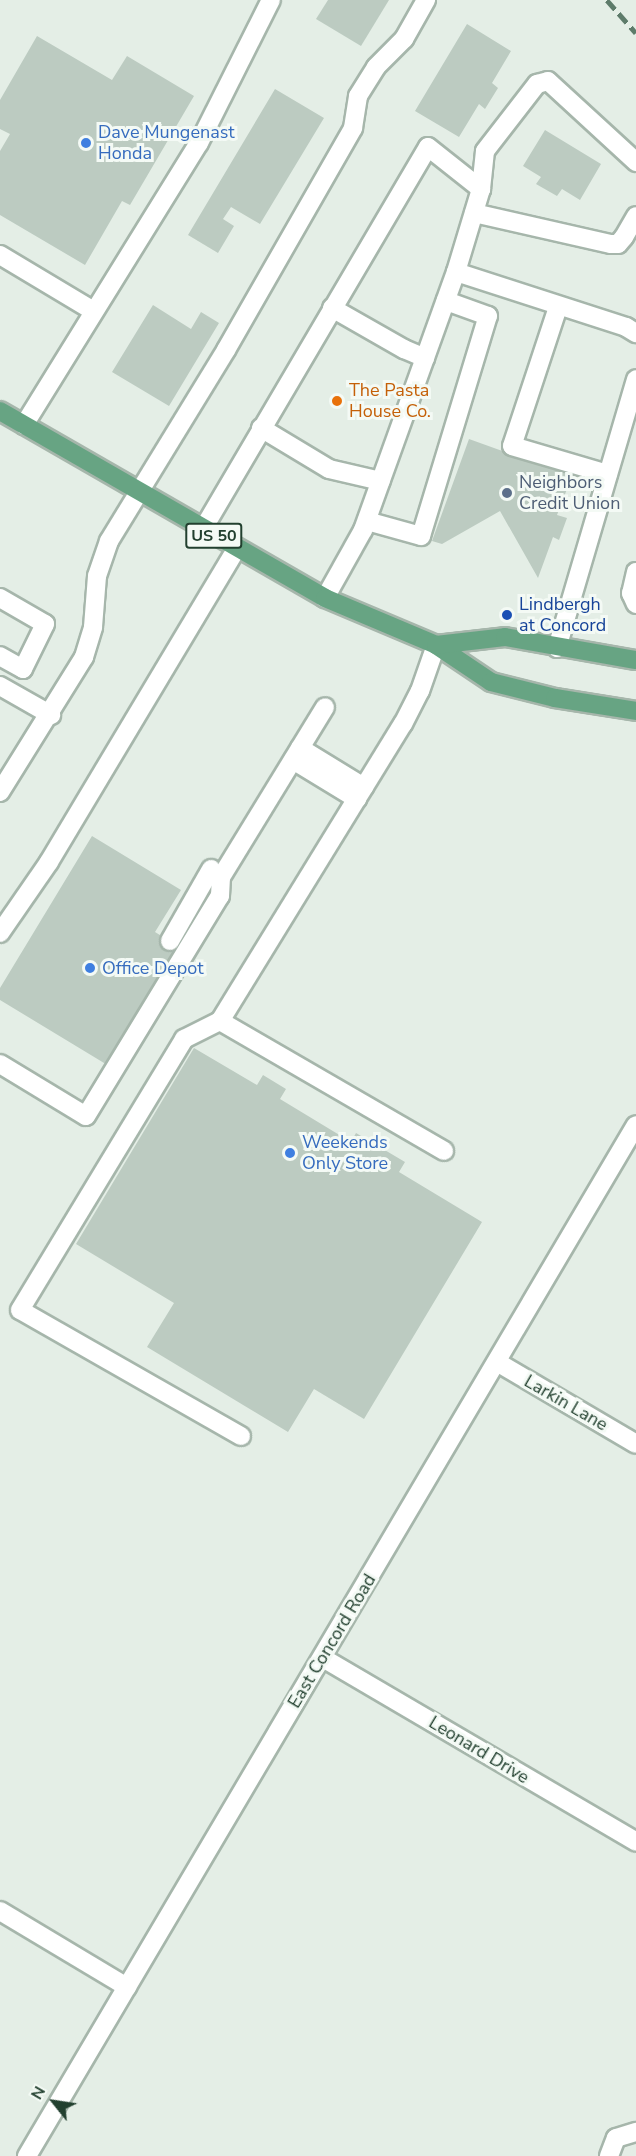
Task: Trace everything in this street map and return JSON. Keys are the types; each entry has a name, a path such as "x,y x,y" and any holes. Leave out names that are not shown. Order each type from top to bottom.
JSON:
{"main road":[{"name":"US 50","path":"0,411 236,549 325,598 436,645 491,682 555,698 634,712"},
{"name":"US 50","path":"436,645 505,638 636,660"}],"street":[{"path":"24,425 92,309 110,291 199,143 271,0"},
{"path":"0,792 51,715 84,657 93,627 98,576 109,541 226,350 353,128 358,96 376,67 404,39 426,0"},
{"path":"325,598 367,521 426,358 456,272 481,189 485,151 537,84 548,81 636,162"},
{"path":"203,529 428,147 481,189"},
{"path":"474,213 618,244 636,216"},
{"path":"0,255 92,309"},
{"path":"456,272 558,307 626,327 636,333"},
{"path":"367,521 421,536 488,316 446,301"},
{"path":"558,307 512,446 608,474"},
{"path":"332,308 404,349 426,358"},
{"path":"557,648 636,379"},
{"path":"261,428 329,469 381,481"},
{"path":"0,933 49,862 236,549"},
{"path":"636,572 631,593 636,604"},
{"path":"0,598 45,624 23,669 0,656"},
{"path":"241,1436 21,1310 183,1039 220,1021 361,793 420,691 436,645"},
{"path":"0,686 51,715"},
{"path":"170,941 325,707"},
{"path":"296,754 361,793"},
{"path":"0,1064 86,1116 220,896 216,873"},
{"path":"220,1021 444,1151"},
{"name":"East Concord Road","path":"27,2156 636,1125"},
{"name":"Larkin Lane","path":"497,1362 636,1444"},
{"name":"Leonard Drive","path":"323,1658 636,1842"},
{"path":"0,1911 127,1988"},
{"path":"609,2156 616,2138 636,2132"}],"building":[{"path":"328,0 389,0 361,46 316,19"},
{"path":"467,24 511,51 492,83 498,88 485,109 479,104 459,137 415,111"},
{"name":"Dave Mungenast Honda","path":"37,36 112,80 127,56 194,96 130,205 122,201 85,265 0,215 0,151 10,134 0,129 0,100"},
{"path":"275,89 324,118 260,224 231,207 223,219 234,226 218,253 188,235"},
{"path":"545,130 601,164 580,200 562,189 557,196 536,184 541,177 523,166"},
{"path":"153,305 191,329 201,312 219,323 169,406 112,372"},
{"name":"Neighbors Credit Union","path":"469,439 572,476 557,515 567,518 559,540 553,537 538,578 500,511 442,544 432,541"},
{"name":"Office Depot","path":"92,836 181,890 155,932 181,948 109,1066 0,1000 0,988"},
{"path":"194,1048 257,1085 263,1075 286,1089 280,1099 351,1142 356,1133 405,1162 399,1172 482,1222 364,1419 314,1389 288,1432 147,1347 174,1303 76,1244"}],"railway":[{"path":"607,0 636,33"}],"place":[{"name":"Dave Mungenast Honda","path":"86,143"},
{"name":"The Pasta House Co.","path":"337,401"},
{"name":"Neighbors Credit Union","path":"507,493"},
{"name":"Lindbergh at Concord","path":"507,615"},
{"name":"Office Depot","path":"90,968"},
{"name":"Weekends Only Store","path":"290,1153"}]}
